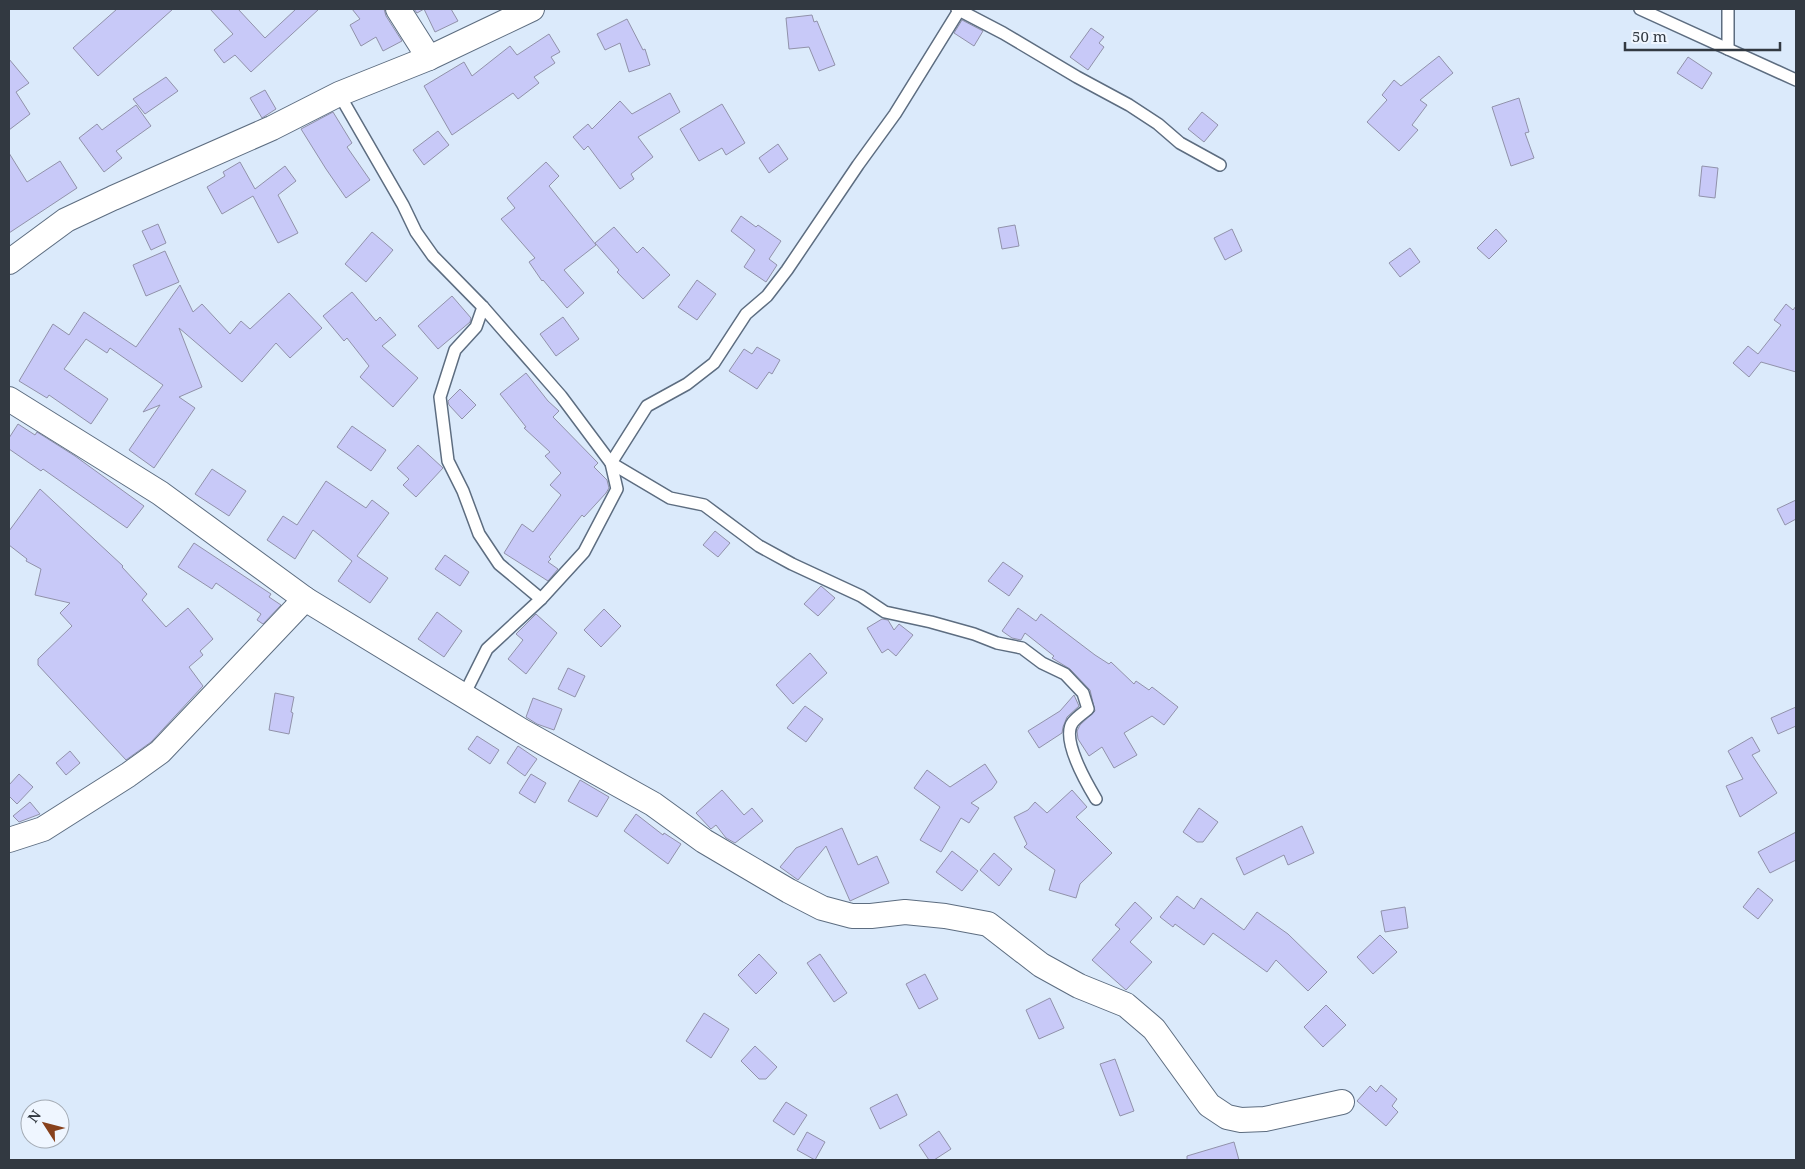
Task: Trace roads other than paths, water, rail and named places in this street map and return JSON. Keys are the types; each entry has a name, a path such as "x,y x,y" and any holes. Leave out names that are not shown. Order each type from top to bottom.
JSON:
{"street":[{"path":"398,9 429,58"},
{"path":"9,262 66,220 272,128 339,94 429,58 532,9"},
{"path":"9,399 160,494 306,599 522,731 653,804 704,841 789,891 822,908 852,916 905,912 946,916 988,924 1041,965 1079,986 1126,1006 1154,1029 1209,1105 1227,1118 1241,1120 1264,1119 1342,1102"},
{"path":"9,840 43,828 128,776 160,752 306,599"}],"lane":[{"path":"464,695 487,649 541,599 584,552 617,489 611,463 647,406 687,384 714,363 746,314 767,296 895,114 959,9 1129,105 1158,124 1180,143 1220,165"},
{"path":"1640,9 1796,80"},
{"path":"1728,9 1728,49"},
{"path":"339,94 403,205 416,232 432,256 483,307 561,396 611,463 670,498 704,505 759,546 792,564 853,592 885,612 931,622 974,634 997,643 1022,648 1042,663 1065,674 1083,693 1088,709 1072,723 1069,736 1083,777 1096,800"},
{"path":"483,307 476,327 455,350 440,397 448,460 463,491 479,534 499,564 541,599"}]}
